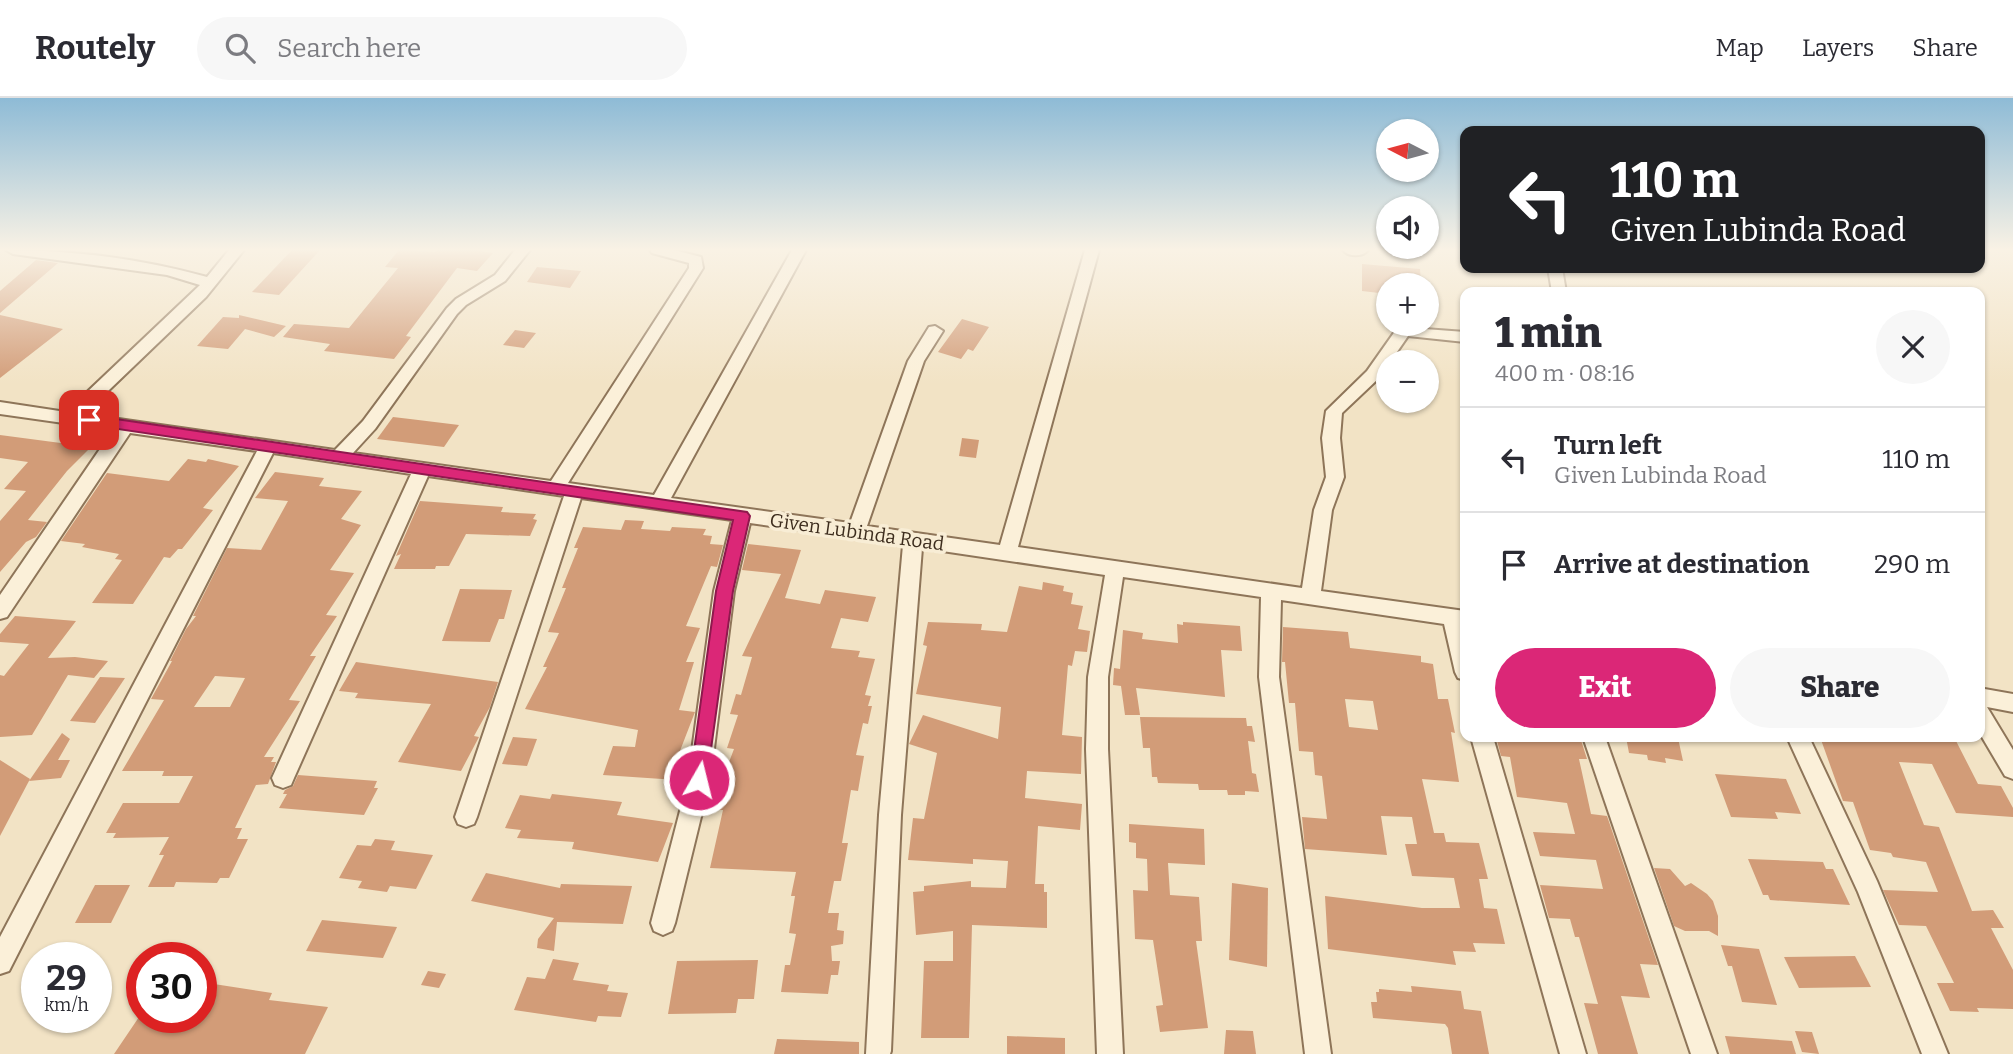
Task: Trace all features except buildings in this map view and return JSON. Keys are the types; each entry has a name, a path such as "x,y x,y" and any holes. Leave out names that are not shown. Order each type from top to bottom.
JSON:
{"street":[{"path":"70,418 200,295"},
{"path":"339,457 369,425 452,311 473,295"},
{"path":"466,817 564,491 680,295"},
{"path":"658,504 774,295"},
{"path":"1007,553 1079,295"},
{"path":"856,532 916,360 935,331"},
{"path":"1311,596 1317,540 1335,477 1331,438 1334,411 1354,395 1388,357 1404,331 1460,337"},
{"name":"Given Lubinda Road","path":"0,408 1458,618"},
{"path":"0,611 126,425"},
{"path":"0,962 268,446"},
{"path":"284,778 422,469"},
{"path":"663,923 699,780 724,591 742,516"},
{"path":"878,1051 890,815 913,540"},
{"path":"1110,1054 1097,749 1098,677 1106,615 1116,567"},
{"path":"1271,590 1269,677 1318,1054"},
{"path":"1985,699 2013,703"},
{"path":"1985,723 2013,769"},
{"path":"1483,742 1573,1054"},
{"path":"1596,742 1704,1054"},
{"path":"1800,742 1869,888 1935,1054"}],"route":[{"path":"89,420 742,516 724,591 699,780"}]}
